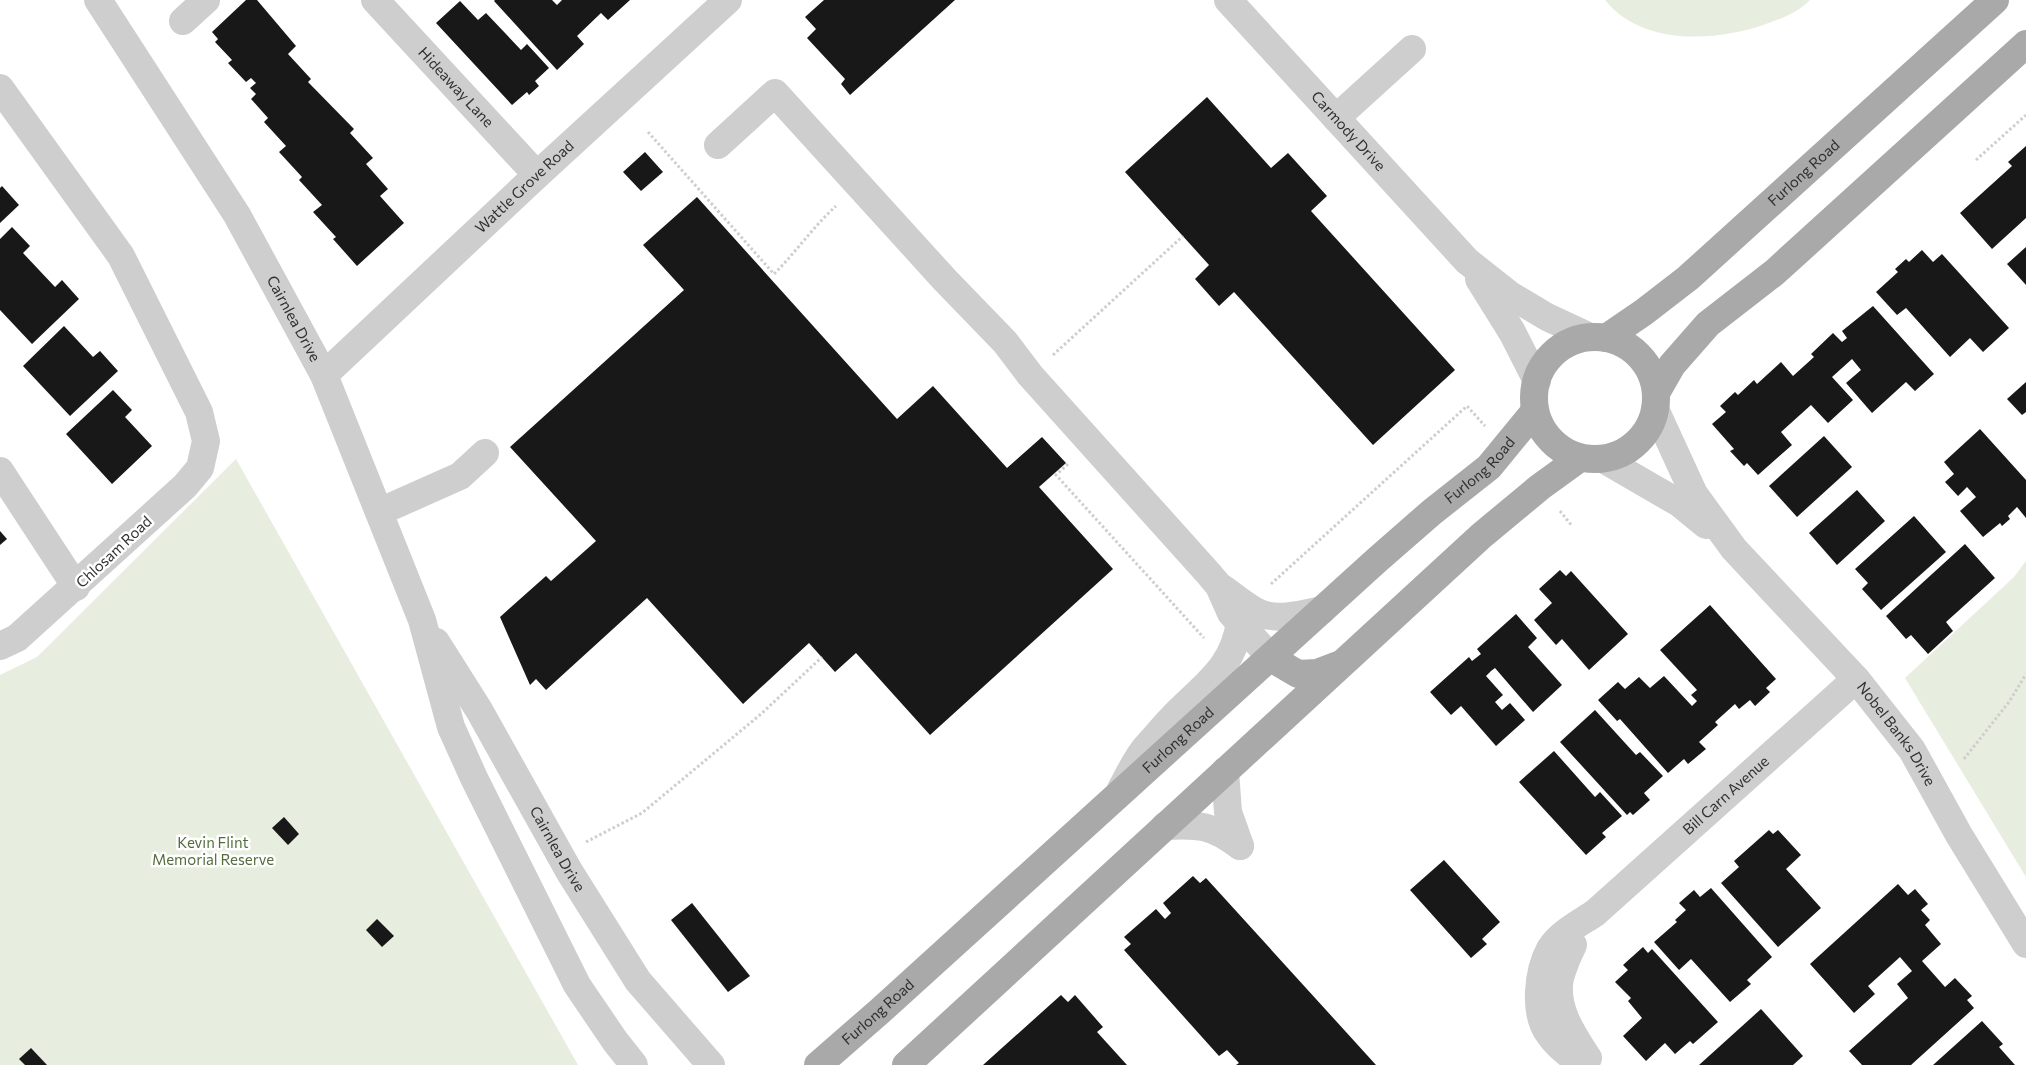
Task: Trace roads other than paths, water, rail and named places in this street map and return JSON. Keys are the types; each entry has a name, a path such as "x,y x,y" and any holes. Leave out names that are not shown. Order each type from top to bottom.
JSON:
{"main road":[{"name":"Furlong Road","path":"1598,338 1644,312 1688,278 1995,0"},
{"path":"906,1065 1481,536 1540,487 1591,459 1621,454 1637,443 1649,427 1656,401 1672,365 1708,324 1775,272 2026,44"},
{"path":"1591,459 1564,452 1551,441 1541,427 1535,411 1536,381 1544,364 1556,351 1572,342 1598,338 1625,344 1640,357 1651,374 1656,401"},
{"name":"Furlong Road","path":"818,1065 1322,610 1432,512 1489,467 1535,411"},
{"path":"1270,658 1298,674 1317,673 1342,664"}],"street":[{"name":"Cairnlea Drive","path":"85,0 124,38"},
{"name":"Cairnlea Drive","path":"98,0 237,215 324,376 422,620 451,727 474,778 577,985 615,1041 634,1065"},
{"path":"183,21 206,0"},
{"name":"Hideaway Lane","path":"375,0 537,175"},
{"name":"Wattle Grove Road","path":"324,376 537,175 728,0"},
{"name":"Carmody Drive","path":"1228,0 1467,261 1510,295 1547,317 1598,338"},
{"path":"1336,118 1412,49"},
{"name":"Chlosam Road","path":"0,88 121,256 199,412 206,441 200,468 185,486 17,638 0,646"},
{"path":"718,145 776,92 957,293 1005,342 1030,375 1219,586 1270,658"},
{"name":"Carmody Drive","path":"1467,261 1512,332 1536,381"},
{"name":"Nobel Banks Drive","path":"1656,401 1694,494 1734,548 1856,680 1912,750 1959,835 2026,944"},
{"path":"379,512 460,476 485,453"},
{"name":"Nobel Banks Drive","path":"1591,459 1679,503 1734,548"},
{"path":"0,471 76,586"},
{"path":"1241,615 1260,613 1272,616 1294,616 1322,610"},
{"path":"1116,797 1145,748 1178,712 1217,676 1228,660 1238,638 1241,615"},
{"name":"Cairnlea Drive","path":"422,620 479,710 561,855 638,981 711,1065"},
{"name":"Bill Carn Avenue","path":"1583,1065 1567,1053 1547,1033 1539,1008 1538,982 1551,949 1567,932 1595,914 1856,680"},
{"path":"1165,826 1190,825 1207,827 1240,846 1228,812 1225,771"},
{"name":"Bill Carn Avenue","path":"1593,1065 1569,1030 1561,1005 1560,979 1572,946 1595,914"}],"park label":[{"name":"Kevin Flint Memorial Reserve","path":"213,852"}]}
